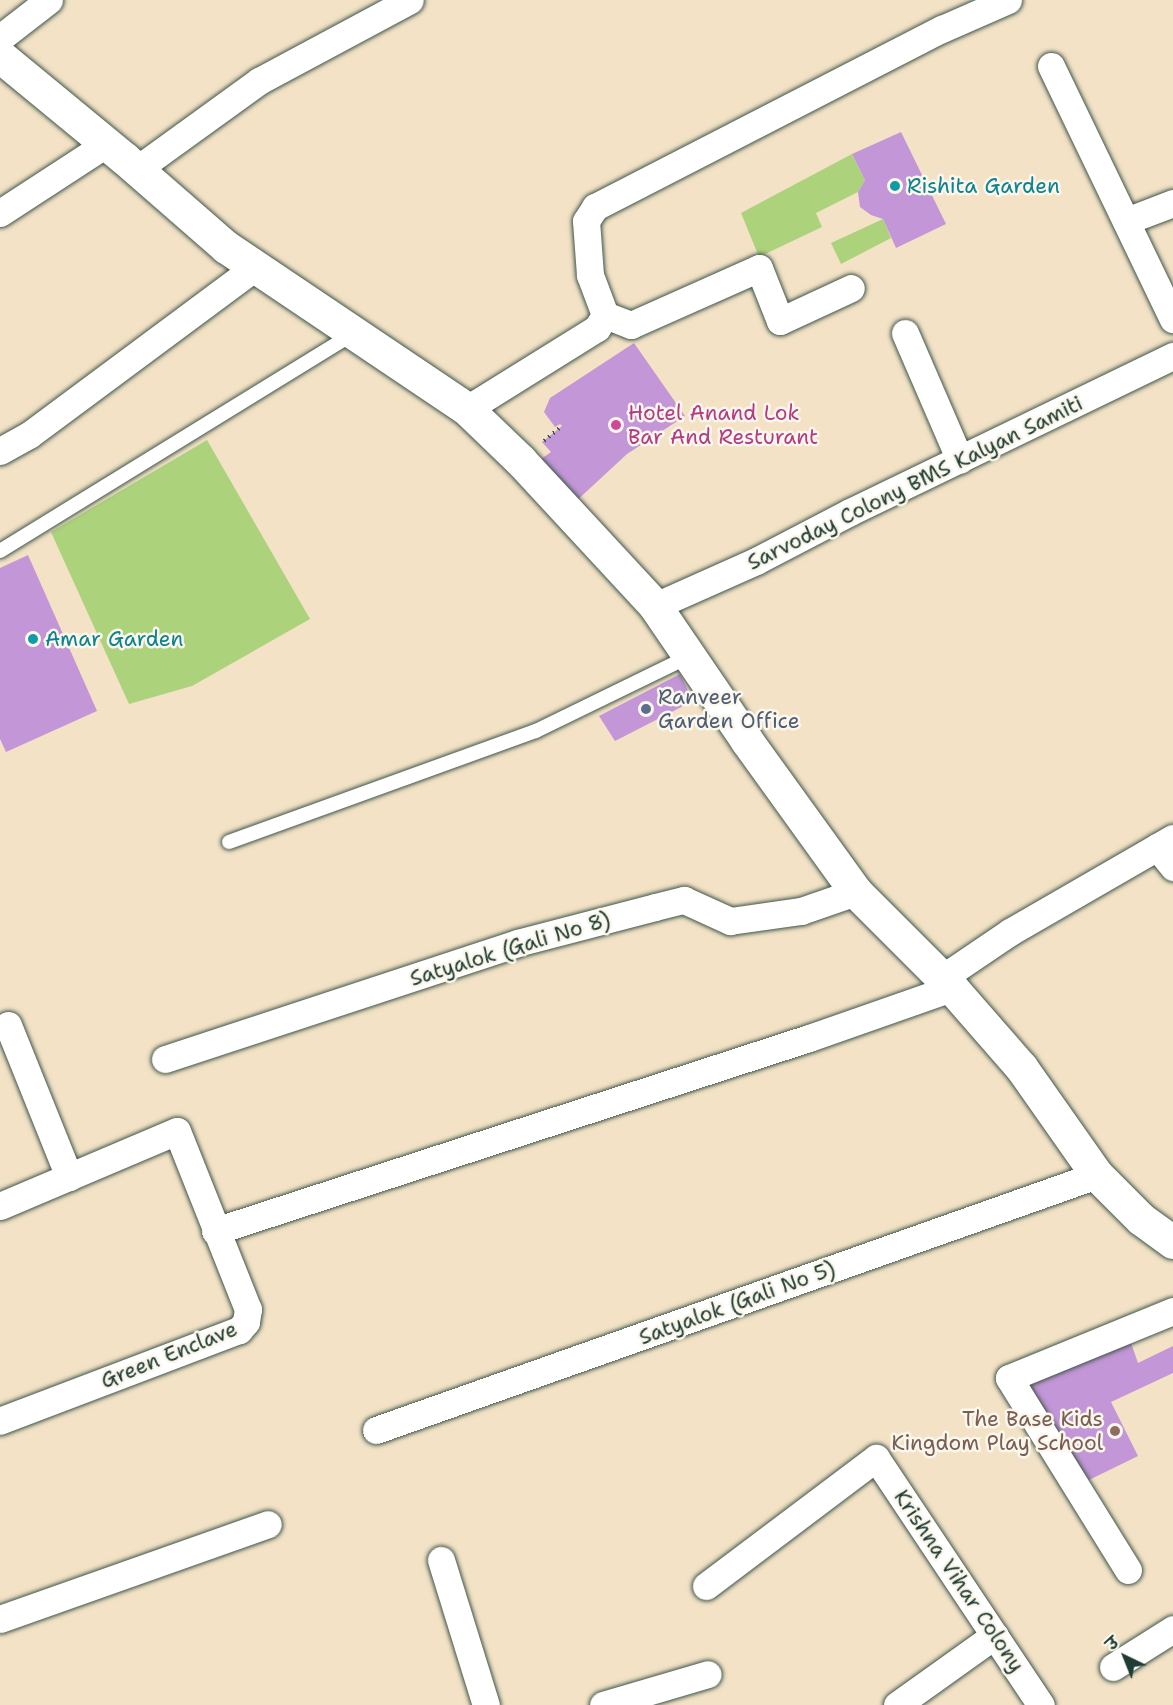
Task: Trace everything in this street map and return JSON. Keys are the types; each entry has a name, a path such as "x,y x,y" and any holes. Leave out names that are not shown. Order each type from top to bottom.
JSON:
{"street":[{"path":"0,38 49,0"},
{"path":"136,170 259,81 410,0"},
{"path":"851,288 780,321 759,268 631,325 605,315 590,275 586,221 596,207 942,29 1008,0"},
{"path":"0,56 226,247 467,409 520,460 656,606 688,657 856,892 947,983 1021,1067 1097,1175 1141,1219 1173,1242"},
{"path":"1051,66 1173,319"},
{"path":"0,213 106,144"},
{"path":"1126,221 1173,203"},
{"path":"0,452 29,435 255,267"},
{"path":"467,409 597,328 605,315"},
{"path":"904,333 960,460"},
{"name":"Sarvoday Colony BMS Kalyan Samiti","path":"656,606 756,561 850,512 1173,356"},
{"path":"215,1231 798,1042 947,983 1010,932 1168,851"},
{"name":"Satyalok (Gali No 8)","path":"165,1059 517,944 655,907 684,900 730,921 801,911 856,892"},
{"path":"0,1206 69,1177 8,1025"},
{"name":"Green Enclave","path":"0,1421 238,1330 246,1322 248,1310 177,1131 69,1177"},
{"name":"Satyalok (Gali No 5)","path":"376,1430 1097,1175"},
{"path":"1128,1570 1009,1378 1173,1311"},
{"name":"Krishna Vihar Colony","path":"706,1586 876,1458 1041,1705"},
{"path":"0,1619 268,1524"},
{"path":"441,1560 486,1705"},
{"path":"1113,1667 1173,1629"},
{"path":"897,1705 995,1635"},
{"path":"603,1705 708,1674"}],"lane":[{"path":"0,551 355,332"},
{"path":"230,842 536,731 688,657"}],"green space":[{"path":"852,154 865,180 858,192 816,213 822,227 759,257 741,213"},
{"path":"883,219 891,238 841,264 831,243"},
{"path":"207,440 310,619 192,686 129,704 51,532"}],"building":[{"name":"Rishita Garden","path":"901,132 946,224 896,248 883,219 871,215 860,207 858,192 865,180 852,154"},
{"name":"Hotel Anand Lok Bar And Resturant","path":"634,343 685,416 627,454 573,504 537,462 551,452 542,442 562,426 560,424 555,427 544,412 550,398"},
{"name":"Amar Garden","path":"28,555 97,711 6,752 0,739 0,568"},
{"name":"Ranveer Garden Office","path":"680,674 693,701 615,741 599,716"},
{"path":"1130,1340 1138,1363 1173,1346 1173,1373 1111,1402 1138,1456 1089,1480 1025,1381"}],"place":[{"name":"Rishita Garden","path":"895,186"},
{"name":"Hotel Anand Lok Bar And Resturant","path":"616,425"},
{"name":"Amar Garden","path":"33,639"},
{"name":"Ranveer Garden Office","path":"646,709"},
{"name":"The Base Kids Kingdom Play School","path":"1115,1431"}]}
